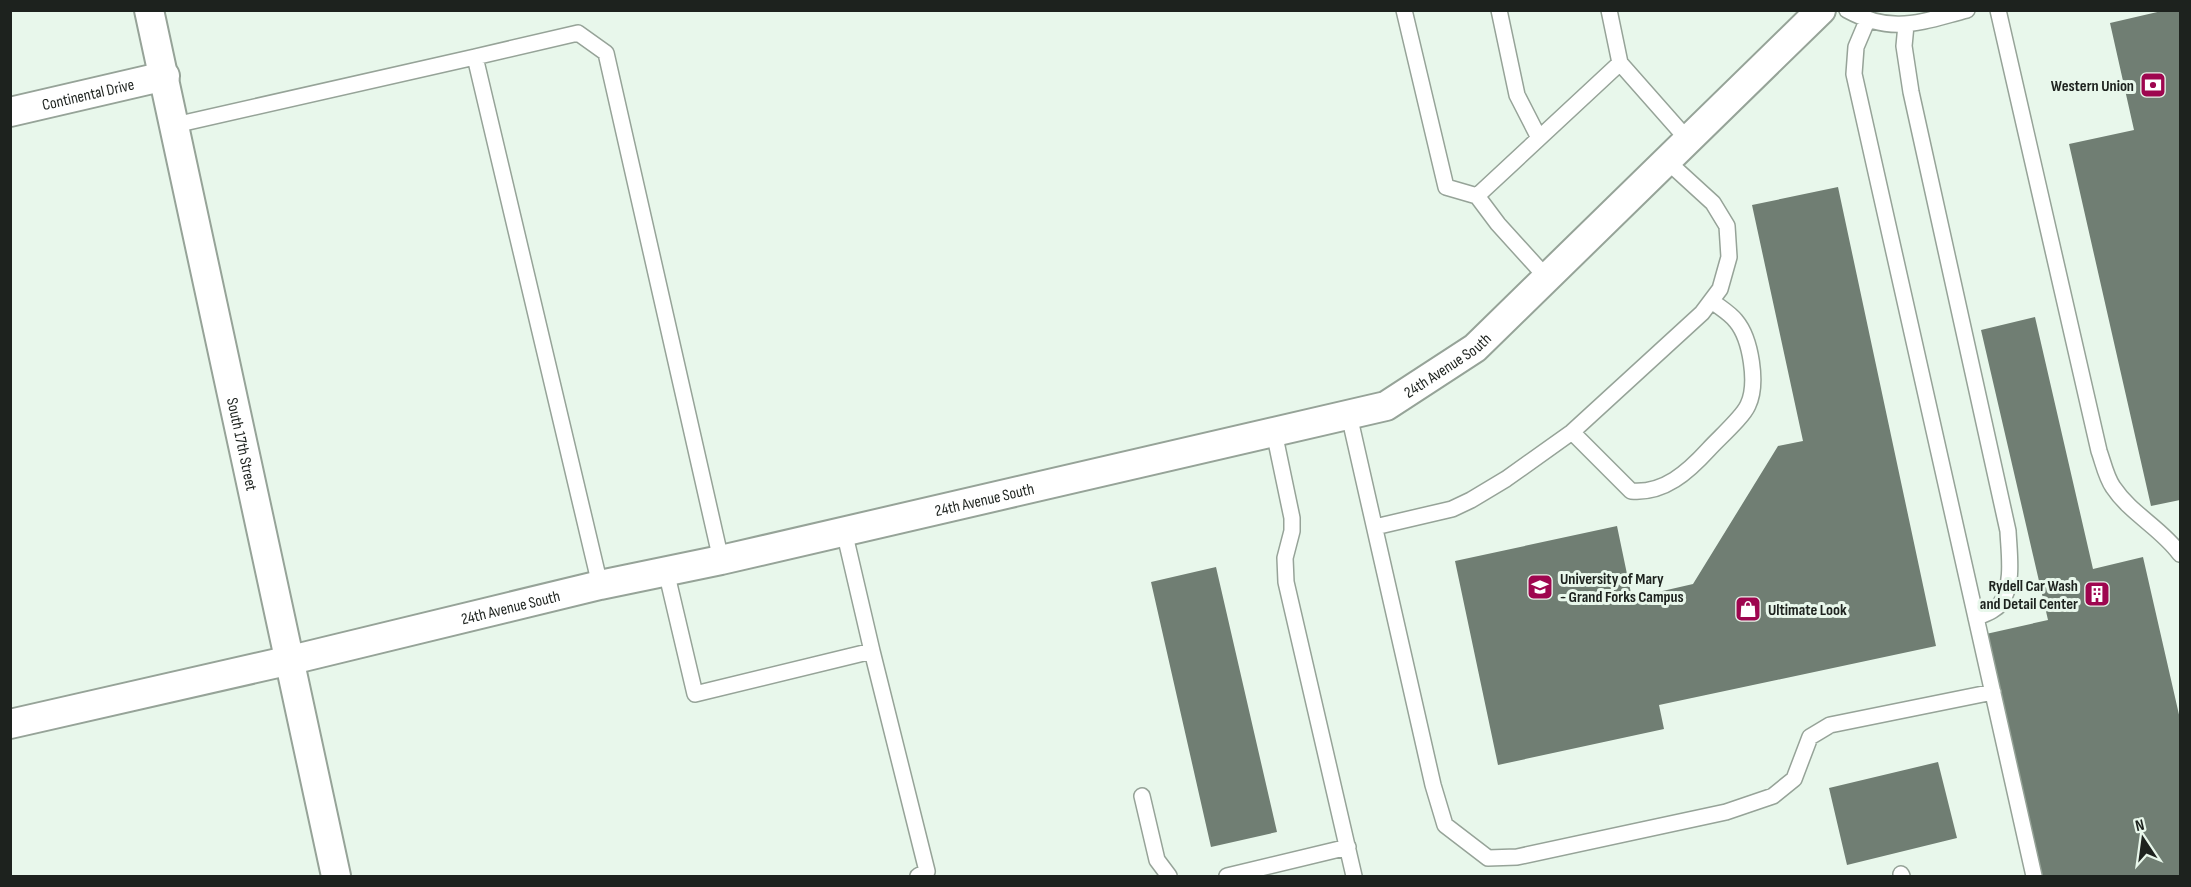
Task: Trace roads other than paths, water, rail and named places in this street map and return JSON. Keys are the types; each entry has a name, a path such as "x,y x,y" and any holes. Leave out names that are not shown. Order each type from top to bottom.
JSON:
{"street":[{"name":"South 17th Street","path":"150,10 336,876"},
{"name":"24th Avenue South","path":"10,724 291,660 600,585 721,560 1386,406 1475,348 1821,10"},
{"name":"Continental Drive","path":"10,112 165,76"}],"lane":[{"path":"1404,10 1446,187 1477,196 1498,224 1547,278"},
{"path":"1499,10 1516,95 1539,138"},
{"path":"1609,10 1620,63 1688,140"},
{"path":"1848,10 1867,21 1893,26 1967,10"},
{"path":"1998,10 2099,451 2112,486 2139,516 2169,539 2181,554"},
{"path":"1867,21 1856,47 1854,74 2034,876"},
{"path":"1906,25 1904,46 1911,92 2007,531 2010,576 2001,603 1990,612 1976,618"},
{"path":"175,125 578,33 606,53 721,560"},
{"path":"475,57 600,585"},
{"path":"1477,196 1620,63"},
{"path":"1375,527 1452,509 1506,479 1572,432 1702,313 1712,301 1720,289 1729,257 1727,226 1713,203 1666,161"},
{"path":"1572,432 1631,491 1644,492 1668,485 1693,466 1748,406 1753,389 1752,366 1746,339 1736,321 1712,301"},
{"path":"1349,415 1432,785 1445,825 1488,858 1516,857 1726,812 1773,796 1794,778 1810,737 1830,725 1993,692"},
{"path":"1274,432 1292,518 1292,531 1286,558 1286,582 1354,876"},
{"path":"844,531 927,871 918,876"},
{"path":"666,571 695,694 872,651"},
{"path":"1142,796 1157,860 1169,876"},
{"path":"1227,876 1348,847"}],"place":[{"name":"Western Union","path":"2153,85"},
{"name":"University of Mary - Grand Forks Campus","path":"1540,587"},
{"name":"Rydell Car Wash and Detail Center","path":"2097,594"},
{"name":"Ultimate Look","path":"1748,609"}]}
